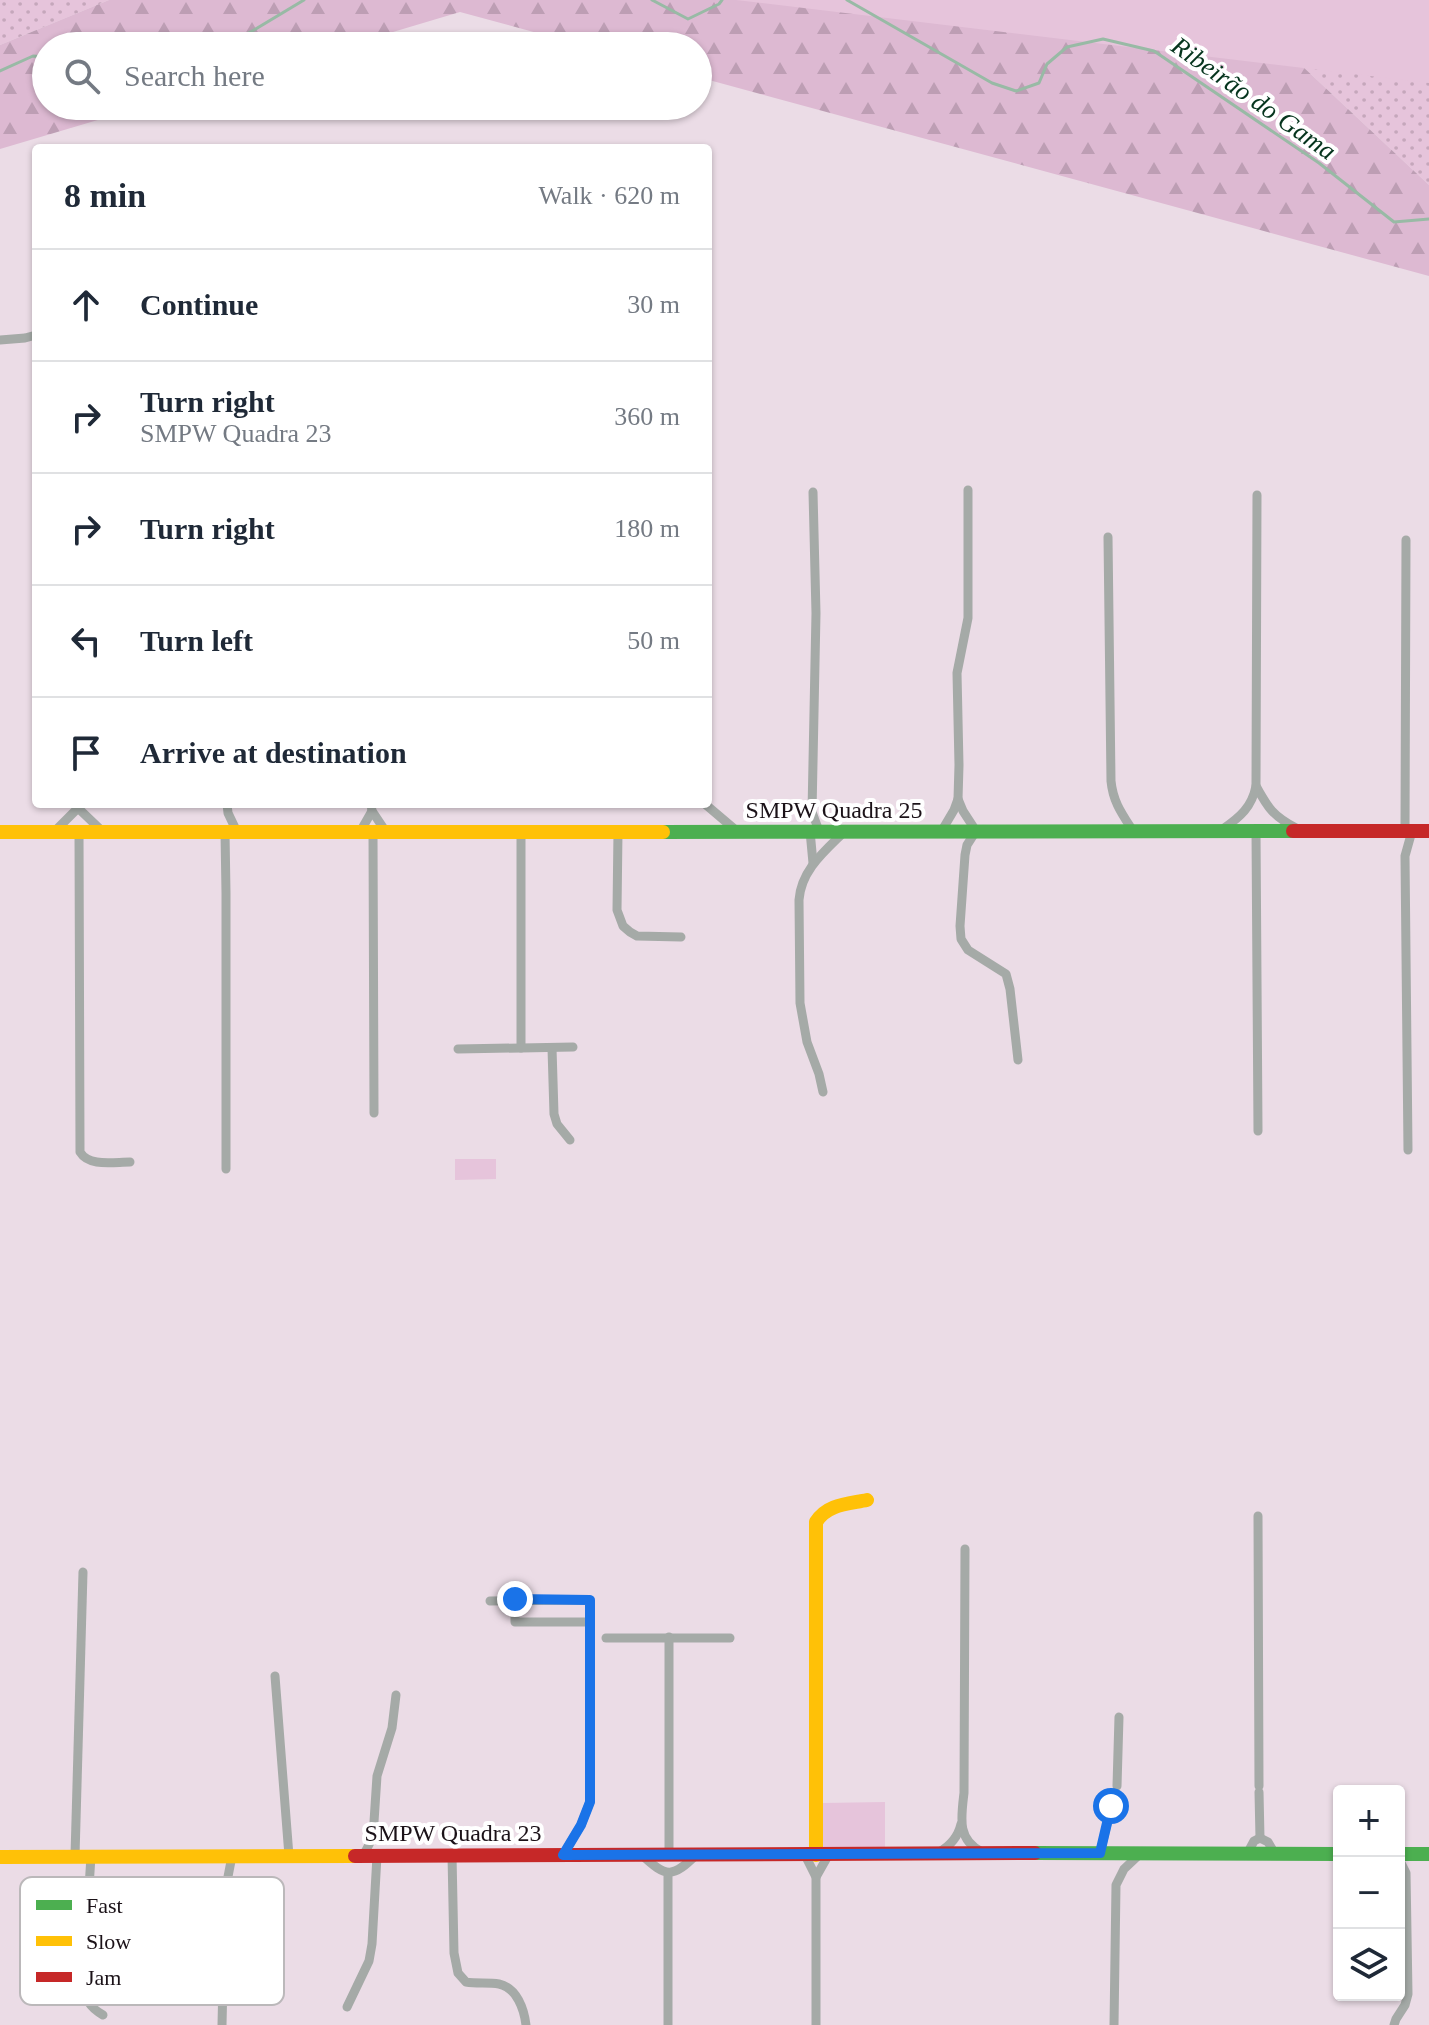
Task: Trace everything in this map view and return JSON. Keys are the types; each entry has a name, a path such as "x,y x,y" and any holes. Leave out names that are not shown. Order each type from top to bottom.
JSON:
{"street":[{"path":"0,340 32,336"},
{"path":"941,832 958,799 957,673 968,618 968,490"},
{"path":"813,492 816,613 813,863"},
{"path":"1220,831 1245,812 1256,786 1257,495"},
{"path":"1108,537 1113,796 1117,808 1133,831"},
{"path":"1406,540 1404,831 1408,1150"},
{"path":"1256,786 1270,811 1301,831"},
{"path":"958,799 976,831 965,855 961,939 968,950 1006,974 1012,997 1018,1060"},
{"path":"54,831 76,808"},
{"path":"80,808 102,831"},
{"path":"226,1169 226,893 231,832 227,808"},
{"path":"372,808 373,832"},
{"path":"372,808 374,1113"},
{"path":"710,808 738,832"},
{"path":"823,1092 814,1056 807,1042 799,992 800,891 813,863 845,831"},
{"path":"1256,831 1258,1131"},
{"path":"1404,831 1405,856"},
{"name":"SMPW Quadra 25","path":"0,832 1429,831"},
{"path":"79,832 80,1152 84,1159 92,1162 130,1162"},
{"path":"521,832 521,1048"},
{"path":"618,832 617,910 623,926 637,936 681,937"},
{"path":"458,1049 573,1047"},
{"path":"552,1048 554,1114 557,1124 570,1140"},
{"path":"816,2025 816,1522 819,1514 826,1509 867,1500"},
{"path":"1258,1516 1260,1838"},
{"path":"965,1549 962,1822 963,1831 973,1847 991,1853"},
{"path":"75,1856 83,1572"},
{"path":"515,1599 515,1622 590,1622"},
{"path":"490,1601 590,1600 590,1802 581,1825 563,1855"},
{"path":"669,1637 669,1854"},
{"path":"606,1638 730,1638"},
{"path":"275,1676 289,1856"},
{"path":"347,2007 369,1961 372,1944 377,1776 392,1728 396,1695"},
{"path":"1100,1853 1116,1789 1119,1717"},
{"path":"935,1853 956,1838 962,1822"},
{"path":"373,1837 377,1856"},
{"path":"1247,1854 1254,1841 1260,1838"},
{"path":"1260,1838 1268,1842 1275,1854"},
{"path":"1114,2025 1116,1885 1124,1869 1141,1853"},
{"path":"642,1855 659,1870 668,1873 682,1868 697,1854"},
{"name":"SMPW Quadra 23","path":"0,1857 1333,1854"},
{"path":"452,1855 454,1953 458,1973 466,1982 499,1984 508,1988 524,2011 526,2025"},
{"path":"816,1877 817,1855"},
{"path":"1406,1873 1410,1855"},
{"path":"1394,2025 1408,1994 1406,1873 1410,1855"},
{"path":"90,1877 91,1856"},
{"path":"228,1877 232,1856"},
{"path":"668,1873 668,2025"},
{"path":"90,2005 103,2015"},
{"path":"222,2005 222,2025"}],"shaded area":[{"path":"0,0 109,0 0,45"},
{"path":"736,0 1429,0 1429,83"},
{"path":"1429,0 1429,185 1284,49"},
{"path":"455,1159 496,1159 496,1179 455,1180"},
{"path":"885,1802 885,1851 821,1851 822,1803"}],"green space":[{"path":"109,0 1105,0 1284,49 1429,185 1429,276 712,81 712,32 534,32 460,12 393,32 32,32 32,120 98,120 0,149 0,45"}],"waterway":[{"name":"Ribeirão do Gama","path":"251,32 304,0"},
{"name":"Ribeirão do Gama","path":"652,0 688,19 722,0"},
{"name":"Ribeirão do Gama","path":"847,0 992,83 1016,91 1039,83 1047,64 1067,47 1103,39 1154,51 1319,163 1394,222 1429,219"},
{"name":"Ribeirão do Gama","path":"0,71 32,56"}],"traffic: fast":[{"path":"663,832 1293,831"},
{"path":"1035,1853 1333,1854"},
{"path":"1405,1854 1429,1854"}],"traffic: slow":[{"path":"0,832 663,832"},
{"path":"816,1855 816,1522 832,1508 867,1500"},
{"path":"0,1857 355,1856"}],"traffic: jam":[{"path":"1293,831 1429,831"},
{"path":"355,1856 1035,1853"}],"route":[{"path":"515,1599 590,1600 590,1802 581,1825 563,1855 1100,1853 1111,1806"}]}
